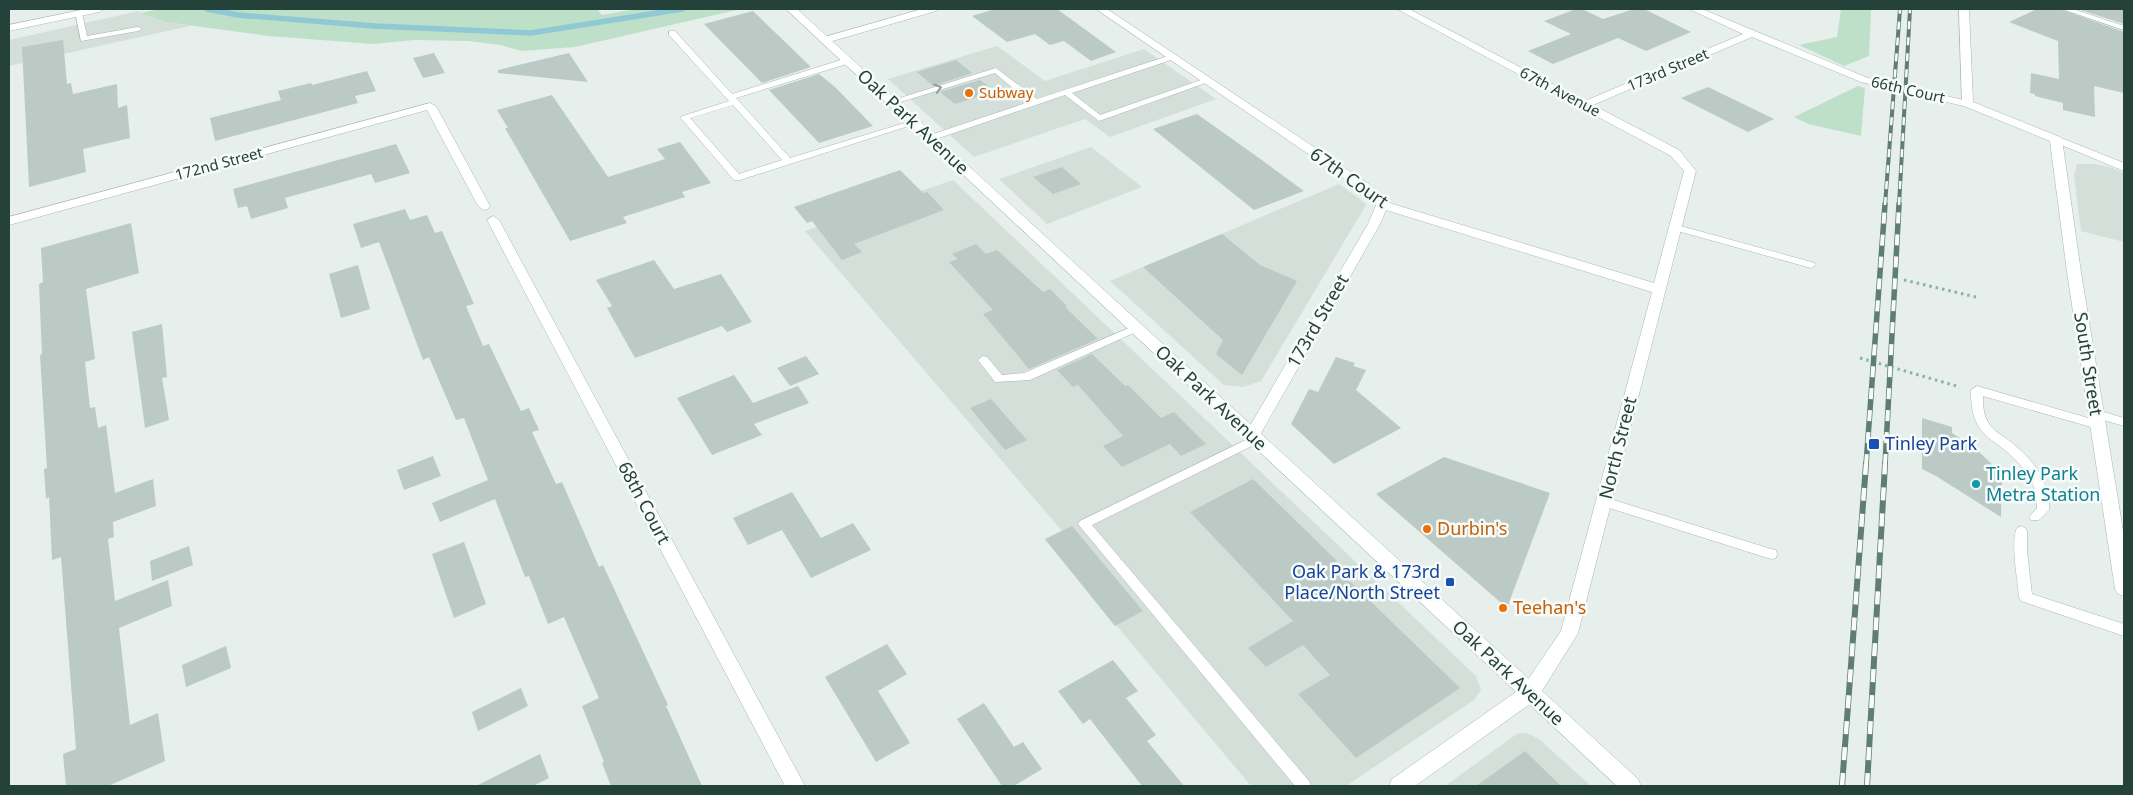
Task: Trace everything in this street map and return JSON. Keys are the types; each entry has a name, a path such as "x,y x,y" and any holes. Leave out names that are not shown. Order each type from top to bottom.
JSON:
{"street":[{"path":"9,28 99,9"},
{"name":"Oak Park Avenue","path":"790,9 1631,786"},
{"path":"825,40 932,9"},
{"name":"67th Court","path":"1101,9 1365,187 1382,206 1658,289"},
{"name":"67th Avenue","path":"1402,9 1675,153 1690,171 1685,194"},
{"name":"66th Court","path":"1694,9 1865,80 1968,104 2124,167"},
{"path":"1964,9 1968,104"},
{"name":"173rd Street","path":"1585,106 1751,34"},
{"name":"68th Court","path":"430,106 795,786"},
{"name":"172nd Street","path":"9,221 430,106"},
{"name":"South Street","path":"2056,139 2074,272 2124,589"},
{"name":"North Street","path":"1530,693 1569,633 1658,289 1677,228 1685,194"},
{"name":"173rd Street","path":"1254,437 1374,224 1382,206"},
{"path":"1399,786 1530,693"}],"lane":[{"path":"2066,9 2124,28"},
{"path":"78,13 84,40 138,29"},
{"path":"672,33 788,161"},
{"path":"930,138 1171,57"},
{"path":"847,61 684,117 737,178 914,123"},
{"path":"892,102 996,70 1036,103"},
{"path":"1066,92 1100,118 1207,81"},
{"path":"1677,228 1811,265"},
{"path":"983,360 999,379 1026,377 1136,328"},
{"path":"2035,517 2043,510 2044,498 2038,478 2028,465 1983,425 1979,413 1977,390 2097,420 2124,422"},
{"path":"1254,437 1084,524 1304,786"},
{"path":"1604,502 1771,554"},
{"path":"2021,532 2026,597 2124,630"}],"path":[{"path":"1904,280 1976,297"},
{"path":"1860,358 1944,382"}],"shaded area":[{"path":"139,11 165,22 190,26 9,66 9,40"},
{"path":"997,46 1045,81 1144,49 1216,99 1110,137 1085,119 974,157 888,79"},
{"path":"1091,147 1142,187 1047,224 999,179"},
{"path":"2077,164 2110,167 2124,173 2124,242 2081,231 2074,176"},
{"path":"953,180 1476,676 1481,690 1474,700 1346,786 1251,786 1045,540 1062,531 805,231"},
{"path":"1339,184 1366,205 1261,381 1243,387 1224,385 1110,281"},
{"path":"1518,733 1529,734 1539,739 1591,786 1445,786"}],"green space":[{"path":"161,9 597,9 602,15 636,9 741,9 575,47 521,51 501,45 468,41 414,40 373,44 269,36 165,22 140,13"},
{"path":"1841,9 1871,9 1869,56 1844,66 1799,45 1837,37"},
{"path":"1858,86 1865,88 1861,136 1808,124 1794,117"}],"building":[{"path":"995,9 1057,9 1116,52 1091,61 1064,41 1050,45 1035,34 1007,42 972,16"},
{"path":"1576,9 1582,9 1603,19 1634,9 1644,9 1691,32 1646,51 1618,38 1553,64 1528,51 1571,34 1544,21"},
{"path":"2037,9 2060,9 2124,32 2124,93 2094,86 2095,117 2063,110 2063,103 2030,93 2031,73 2059,79 2058,41 2009,22"},
{"path":"2078,9 2124,9 2124,24"},
{"path":"753,11 811,67 762,83 704,24"},
{"path":"63,40 67,84 71,83 73,94 117,84 118,108 127,105 130,138 83,149 86,172 29,187 22,47"},
{"path":"434,53 445,73 423,78 413,58"},
{"path":"569,53 588,82 498,73 498,70"},
{"path":"956,60 972,73 933,86 917,72"},
{"path":"367,71 376,91 355,96 358,103 215,141 210,118 281,100 278,91 311,83 312,85"},
{"path":"819,74 835,87 873,126 819,143 769,90"},
{"name":"Subway","path":"980,80 995,91 955,104 940,92"},
{"path":"1708,87 1774,119 1748,132 1681,98"},
{"path":"552,95 608,177 665,159 657,149 680,142 711,183 682,192 685,197 623,217 627,223 570,241 505,128 508,128 497,110"},
{"path":"1197,114 1304,191 1254,210 1153,129"},
{"path":"396,144 410,173 375,183 371,174 285,198 288,208 251,219 247,206 238,208 233,189"},
{"path":"1062,167 1081,184 1053,194 1033,177"},
{"path":"900,170 923,193 927,192 944,210 854,244 862,252 842,260 812,221 807,223 794,207"},
{"path":"405,209 410,220 427,215 435,233 442,231 474,304 466,306 483,346 489,344 521,411 529,408 539,430 532,432 556,484 562,482 599,567 603,565 668,705 666,706 702,786 611,786 602,763 604,762 582,706 599,698 564,617 548,624 529,576 525,577 495,499 440,522 432,503 488,480 464,418 456,420 429,357 423,360 379,242 361,248 353,224"},
{"path":"131,223 139,273 86,289 95,359 85,362 90,408 95,407 98,428 106,425 115,493 153,479 156,506 113,522 114,537 108,539 115,601 168,580 172,606 119,628 130,725 158,713 165,761 108,786 66,786 63,754 76,749 61,557 52,560 49,497 46,499 44,469 47,468 40,355 42,354 39,284 43,282 41,248"},
{"path":"1222,234 1260,265 1297,281 1242,375 1216,354 1223,340 1143,267"},
{"path":"976,244 986,254 997,250 1043,292 1050,289 1067,306 1065,307 1098,339 1029,369 983,314 993,310 949,262 958,259 952,254"},
{"path":"654,260 674,289 721,274 752,322 727,332 722,326 635,358 607,308 612,306 596,280"},
{"path":"358,265 370,309 341,318 329,274"},
{"path":"162,324 167,377 162,378 169,420 145,428 132,332"},
{"path":"1092,354 1125,386 1128,385 1161,418 1174,412 1206,444 1181,456 1170,444 1122,467 1103,446 1123,436 1078,385 1073,387 1057,370"},
{"path":"806,356 819,374 790,386 777,368"},
{"path":"1336,357 1355,363 1353,366 1366,370 1356,390 1401,428 1334,464 1291,424 1309,389 1318,392"},
{"path":"734,375 753,403 798,386 809,403 754,424 762,435 712,455 677,398"},
{"path":"991,399 1027,440 1005,450 970,408"},
{"name":"Tinley Park Metra Station","path":"1922,418 1952,427 1952,433 1976,449 1998,470 2002,481 2001,517 1922,469"},
{"path":"433,456 441,476 404,490 397,470"},
{"path":"1444,457 1550,493 1507,608 1376,494"},
{"path":"1253,479 1337,561 1332,564 1460,688 1356,758 1298,694 1330,675 1303,645 1266,667 1248,648 1293,621 1190,512"},
{"path":"792,492 821,538 853,523 871,550 811,578 782,530 748,545 733,518"},
{"path":"1072,526 1143,611 1115,626 1045,539"},
{"path":"464,542 486,604 454,618 432,554"},
{"path":"189,546 193,565 152,581 150,561"},
{"path":"887,644 907,674 878,691 910,743 876,762 825,677"},
{"path":"226,646 231,668 186,687 182,665"},
{"path":"1113,660 1138,691 1126,698 1156,735 1147,741 1184,786 1142,786 1090,719 1083,724 1058,691"},
{"path":"521,688 528,706 478,731 472,712"},
{"path":"984,703 1014,747 1023,742 1042,769 1014,786 1002,786 957,719"},
{"path":"1525,751 1561,786 1476,786"},
{"path":"540,754 549,778 533,786 476,786"}],"waterway":[{"path":"207,9 238,15 375,26 531,33 682,9"}],"railway":[{"path":"1885,205 1900,9"},
{"path":"1899,205 1910,9"},
{"path":"1866,465 1885,204"},
{"path":"1885,465 1899,204"},
{"path":"1842,786 1866,464"},
{"path":"1867,786 1885,464"}],"place":[{"name":"Subway","path":"969,93"},
{"name":"Tinley Park","path":"1874,444"},
{"name":"Tinley Park Metra Station","path":"1976,484"},
{"name":"Durbin's","path":"1427,529"},
{"name":"Oak Park & 173rd Place/North Street","path":"1450,582"},
{"name":"Teehan's","path":"1503,608"}]}
